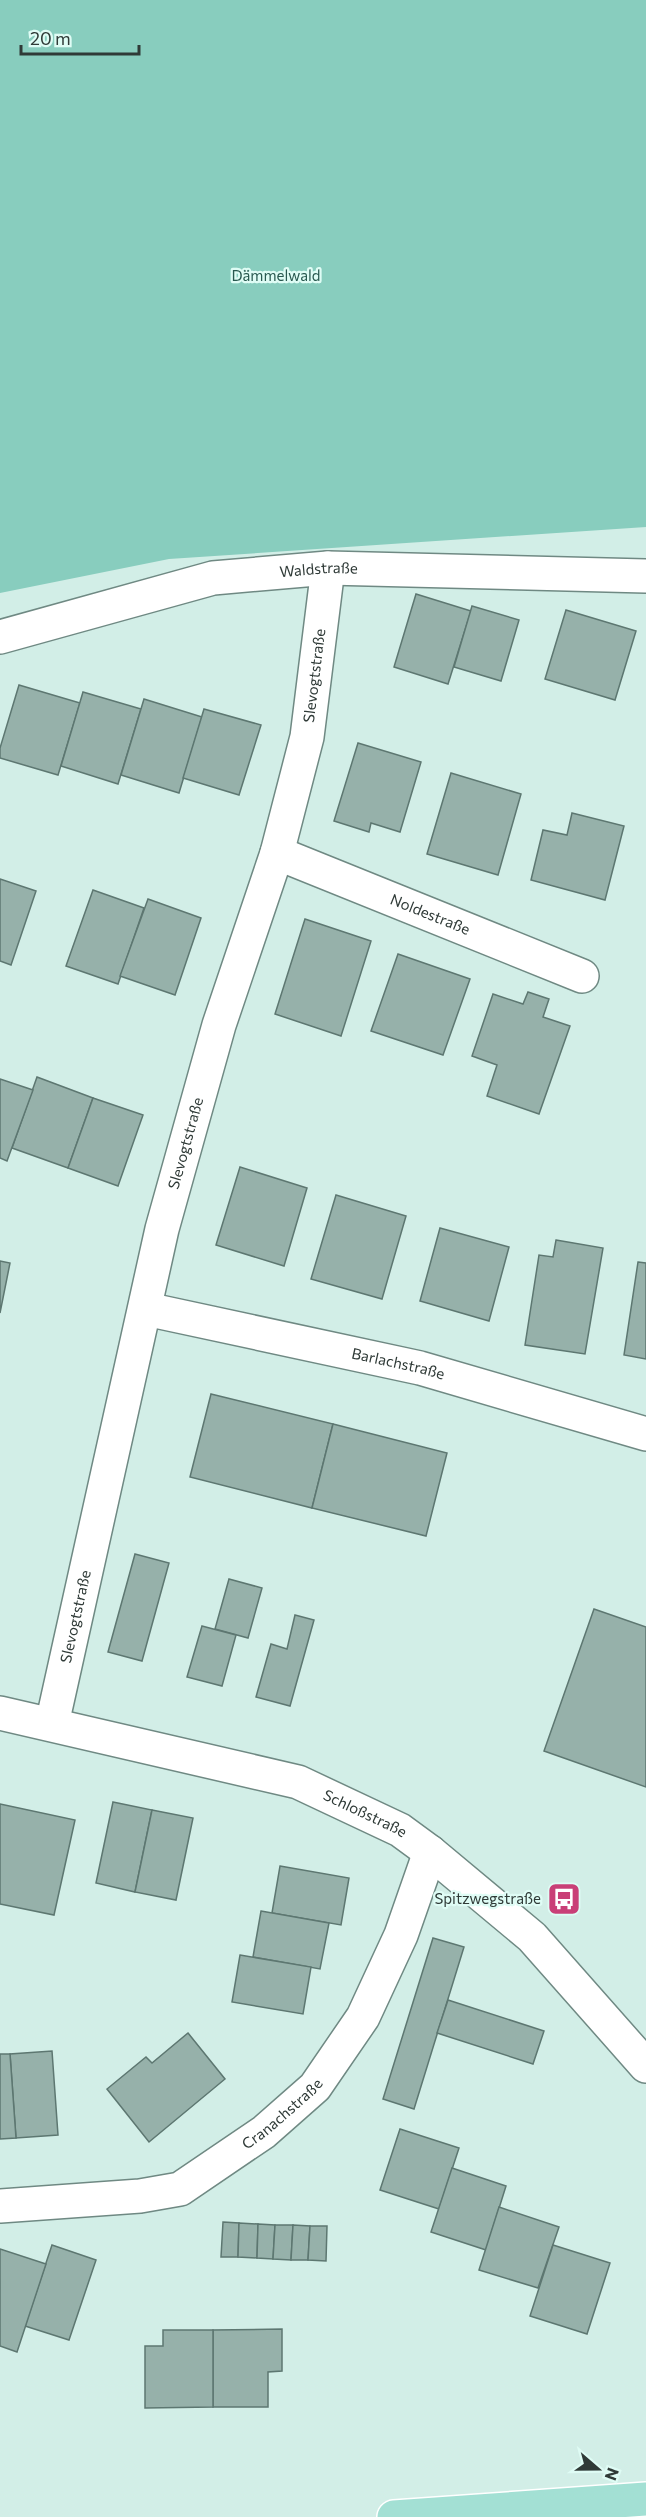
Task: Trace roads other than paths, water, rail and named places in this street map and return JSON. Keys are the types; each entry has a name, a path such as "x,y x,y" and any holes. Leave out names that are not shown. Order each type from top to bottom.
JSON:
{"main road":[{"path":"394,2517 646,2499"}],"street":[{"name":"Waldstraße","path":"0,637 213,578 328,568 646,576"},
{"name":"Slevogtstraße","path":"52,1724 162,1229 219,1025 277,853 308,737 328,568"},
{"name":"Noldestraße","path":"277,853 582,976"},
{"name":"Barlachstraße","path":"146,1308 420,1368 646,1434"},
{"name":"Schloßstraße","path":"0,1713 298,1782 400,1830 430,1852 532,1937 646,2066"},
{"name":"Cranachstraße","path":"0,2206 140,2196 180,2189 264,2132 315,2086 363,2017 401,1935 430,1852"}],"place":[{"name":"Spitzwegstraße","path":"564,1899"}],"park label":[{"name":"Dämmelwald","path":"276,276"}]}
